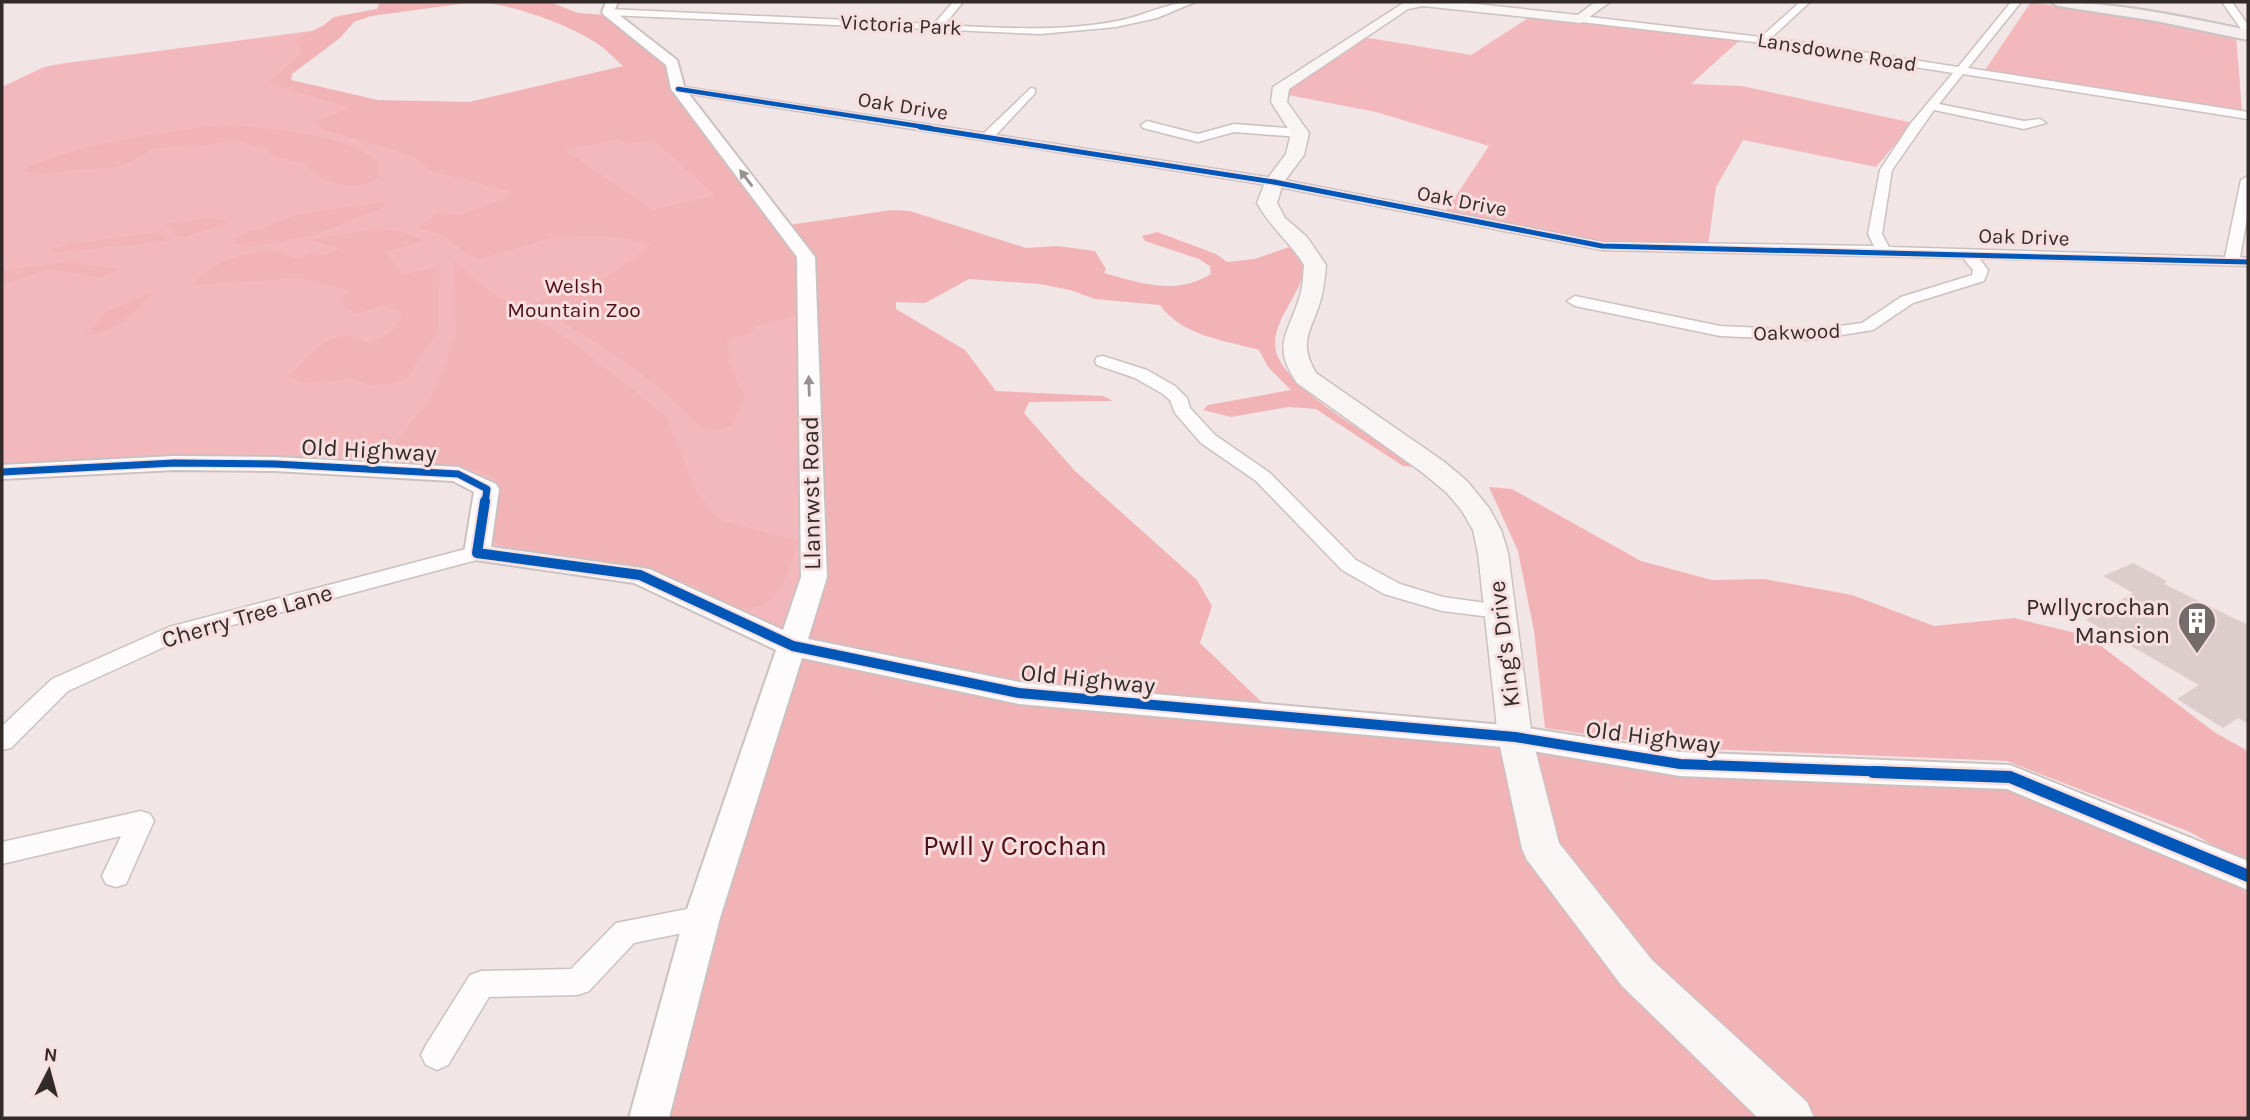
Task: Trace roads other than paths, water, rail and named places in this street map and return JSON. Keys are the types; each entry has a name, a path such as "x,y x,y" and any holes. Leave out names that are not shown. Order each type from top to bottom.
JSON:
{"main road":[{"path":"1274,182 1295,155 1300,134 1279,102 1281,87 1404,6 1423,2"},
{"name":"Lansdowne Road","path":"1423,2 1581,19"},
{"path":"1581,19 1603,2"},
{"path":"2058,2 2156,16 2245,34"},
{"name":"King's Drive","path":"1274,182 1268,194 1270,212 1300,241 1315,265 1309,300 1294,333 1296,363 1306,377 1331,397 1433,467 1457,487 1475,508 1487,530 1493,553 1515,737 1541,849 1637,973 1791,1118"}],"street":[{"path":"937,27 958,2"},
{"name":"Victoria Park","path":"610,7 733,18 1047,30 1109,27 1159,15 1190,2"},
{"path":"1763,40 1805,2"},
{"path":"1884,251 1875,234 1886,170 1932,106 2016,2"},
{"path":"2227,2 2246,29 2245,34"},
{"name":"Llanrwst Road","path":"610,7 672,63 678,89 806,257 814,577 702,918 649,1118"},
{"path":"733,18 744,10"},
{"name":"Lansdowne Road","path":"1581,19 1763,40 2248,115"},
{"name":"Oak Drive","path":"678,89 1274,182 1602,246 2248,262"},
{"path":"987,137 1031,91"},
{"path":"1932,106 2024,125 2040,123"},
{"path":"1147,125 1198,138 1234,128 1300,134"},
{"path":"2232,260 2248,180"},
{"name":"Oakwood","path":"1575,301 1720,331 1781,335 1840,332 1867,327 1907,300 1979,278 1981,270 1967,253"},
{"path":"1103,361 1141,374 1178,398 1181,409 1208,439 1263,477 1349,565 1392,589 1442,604 1499,611"},
{"path":"1117,386 1141,374"},
{"name":"Old Highway","path":"2,472 174,463 275,464 458,474 487,489 477,553 640,575 793,646 1019,693 1515,737 1679,764 2010,777 2248,876"},
{"name":"Cherry Tree Lane","path":"2,740 60,685 177,632 477,553"},
{"path":"2,853 141,821 116,876"},
{"path":"436,1055 481,984 578,982 626,932 702,918"}],"place":[{"name":"Pwllycrochan Mansion","path":"2197,655"}],"park label":[{"name":"Welsh Mountain Zoo","path":"574,298"},
{"name":"Pwll y Crochan","path":"1015,845"}]}
